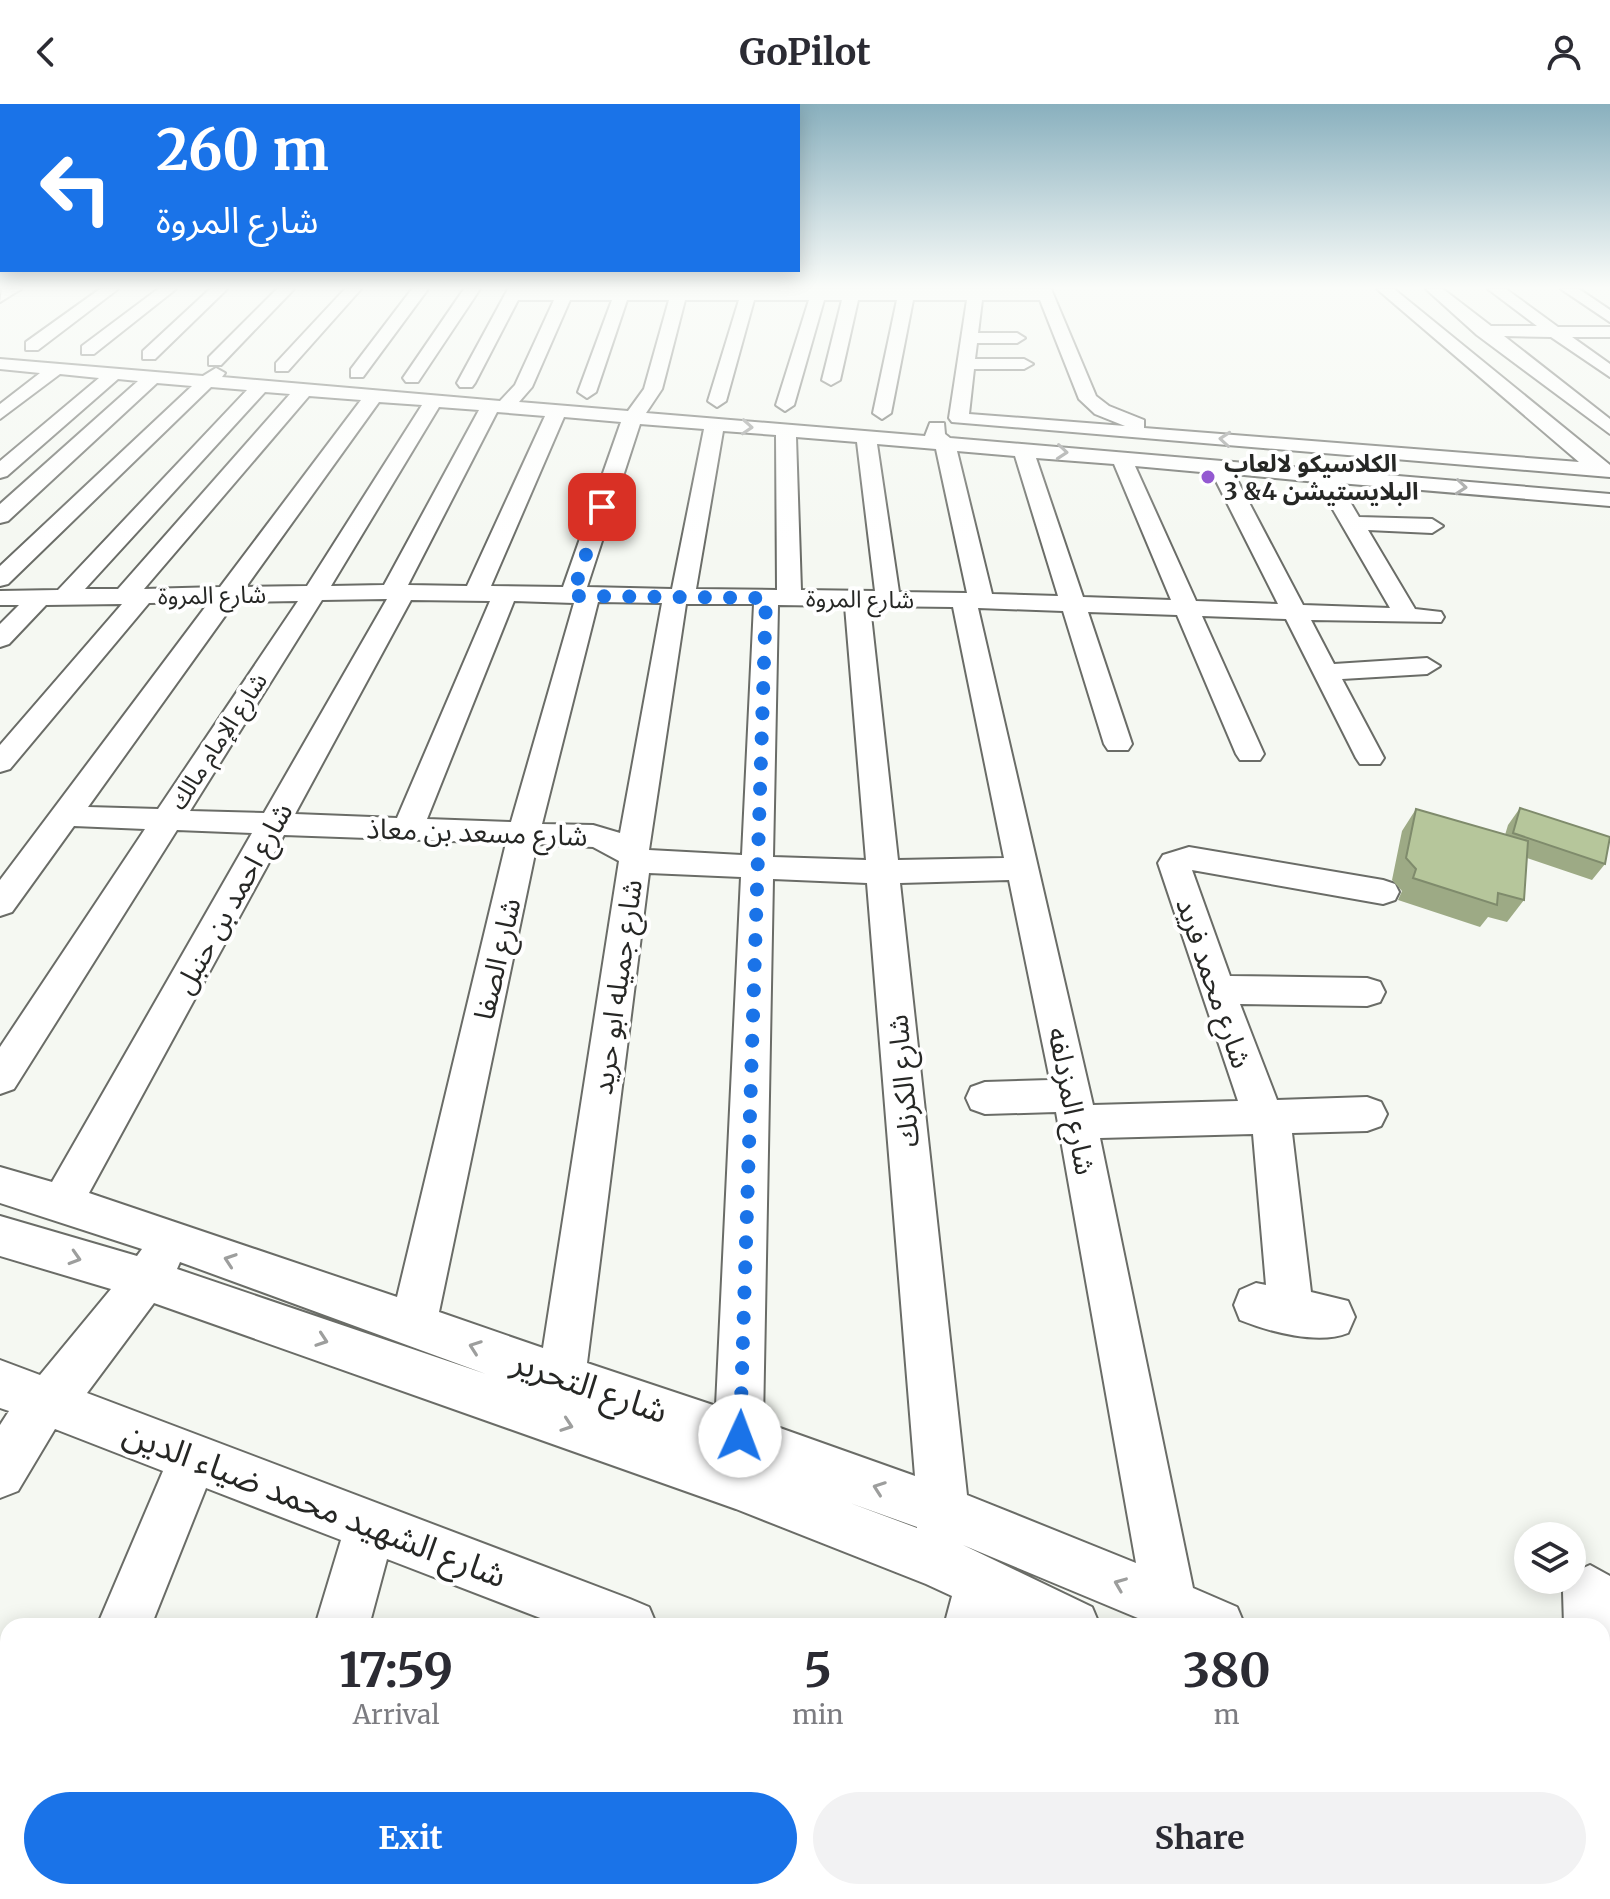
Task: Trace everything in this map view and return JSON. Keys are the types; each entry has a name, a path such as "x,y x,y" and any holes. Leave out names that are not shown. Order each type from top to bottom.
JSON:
{"street":[{"path":"0,413 51,373"},
{"path":"100,373 303,391 392,382 447,387 496,408 1016,448 1609,500 1600,470 1485,373"},
{"path":"0,579 215,373"},
{"path":"349,373 392,382 447,387 523,387 595,393 600,373"},
{"path":"0,904 400,373"},
{"name":"شارع الإمام مالك","path":"0,1078 457,373"},
{"name":"شارع احمد بن حنبل","path":"62,1203 274,824 496,408 523,387 529,373"},
{"name":"شارع الصفا","path":"413,1325 580,596 639,396 653,389 657,373"},
{"path":"717,401 725,373"},
{"path":"792,373 778,405 813,407 809,432"},
{"path":"831,380 833,373"},
{"path":"857,411 889,413 895,373"},
{"name":"شارع المزدلفه","path":"962,373 935,436 941,442 1024,869 1075,1109 1170,1604"},
{"path":"1077,373 1088,399 1102,410 1161,433"},
{"path":"1542,373 1610,428"},
{"path":"0,472 114,374"},
{"path":"0,516 152,378"},
{"path":"0,639 52,597 260,387"},
{"path":"0,763 303,391"},
{"path":"639,396 674,398"},
{"path":"475,594 556,413"},
{"path":"941,417 1600,470"},
{"path":"1011,422 1016,448 1075,602 1118,744"},
{"name":"شارع جميله ابو حريد","path":"562,1377 635,858 633,848 714,425"},
{"path":"1094,428 1094,455"},
{"path":"736,1484 757,867 778,598 786,430"},
{"name":"شارع الكرنك","path":"866,436 883,872 943,1511 964,1590"},
{"path":"1352,449 1360,478"},
{"path":"1121,457 1250,754"},
{"path":"1219,466 1370,758"},
{"path":"1324,475 1407,616"},
{"path":"1352,523 1432,526"},
{"name":"شارع المروة","path":"0,598 397,592 1075,602 1432,617"},
{"path":"408,829 505,594"},
{"path":"1325,672 1427,666"},
{"name":"شارع مسعد بن معاذ","path":"65,816 608,837 645,862 883,872 1024,869"},
{"name":"شارع محمد فريد","path":"1293,1311 1277,1160 1174,863 1179,859 1383,892"},
{"path":"1217,990 1367,992"},
{"path":"985,1098 1075,1109 1264,1116 1367,1114"},
{"name":"شارع التحرير","path":"0,1185 174,1240 562,1377 740,1436 943,1511 1201,1618"},
{"name":"شارع التحرير","path":"0,1236 145,1279 736,1484 964,1590 1049,1618"},
{"path":"0,1473 29,1422 83,1363 174,1240"},
{"name":"شارع الشهيد محمد ضياء الدين","path":"0,1384 371,1525 599,1618"},
{"path":"127,1618 194,1457"},
{"path":"344,1618 371,1525"}],"building":[{"path":"1520,808 1610,837 1605,864 1513,833"},
{"path":"1416,809 1528,841 1524,900 1498,893 1497,905 1413,878 1416,869 1406,858"}],"place":[{"name":"الكلاسيكو لالعاب البلايستيشن 4& 3","path":"1208,477"}],"route":[{"path":"602,507 572,596 766,598 740,1436"}]}
